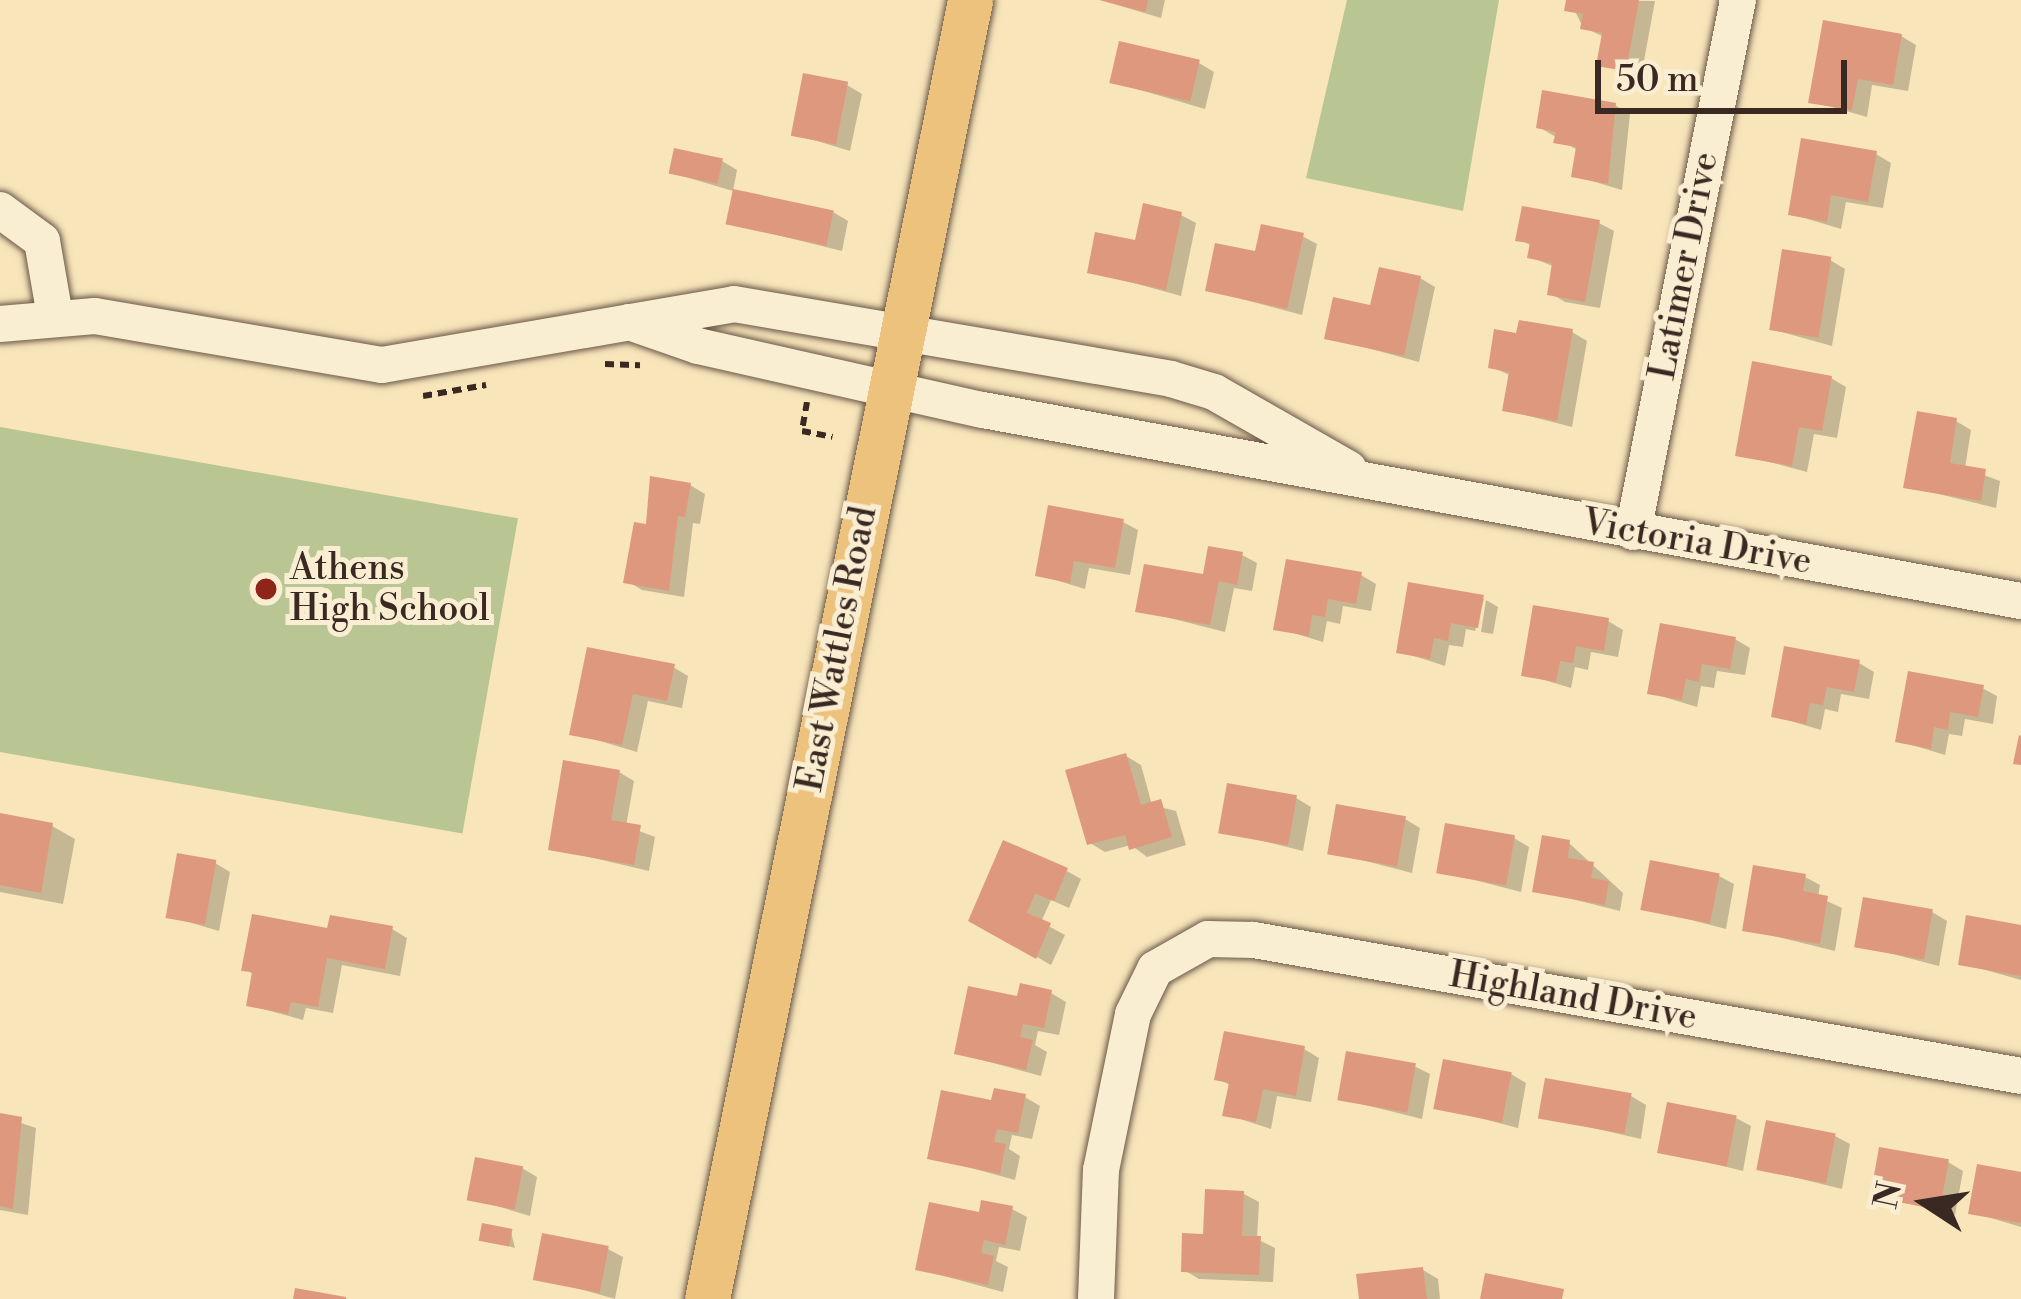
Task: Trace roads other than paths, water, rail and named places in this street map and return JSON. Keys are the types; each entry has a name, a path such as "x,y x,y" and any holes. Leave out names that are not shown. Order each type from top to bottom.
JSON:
{"main road":[{"name":"East Wattles Road","path":"707,1299 900,327 970,0"}],"street":[{"name":"Latimer Drive","path":"1633,532 1738,0"},
{"path":"0,210 42,241 55,316"},
{"name":"Victoria Drive","path":"0,324 55,316 382,365 734,304 900,327 1214,392 1372,483"},
{"name":"Victoria Drive","path":"628,322 698,346 889,387 1372,483 2021,601"},
{"name":"Highland Drive","path":"1096,1299 1101,1170 1142,988 1185,946 1230,937 2021,1076"}],"place":[{"name":"Athens High School","path":"266,589"}]}
